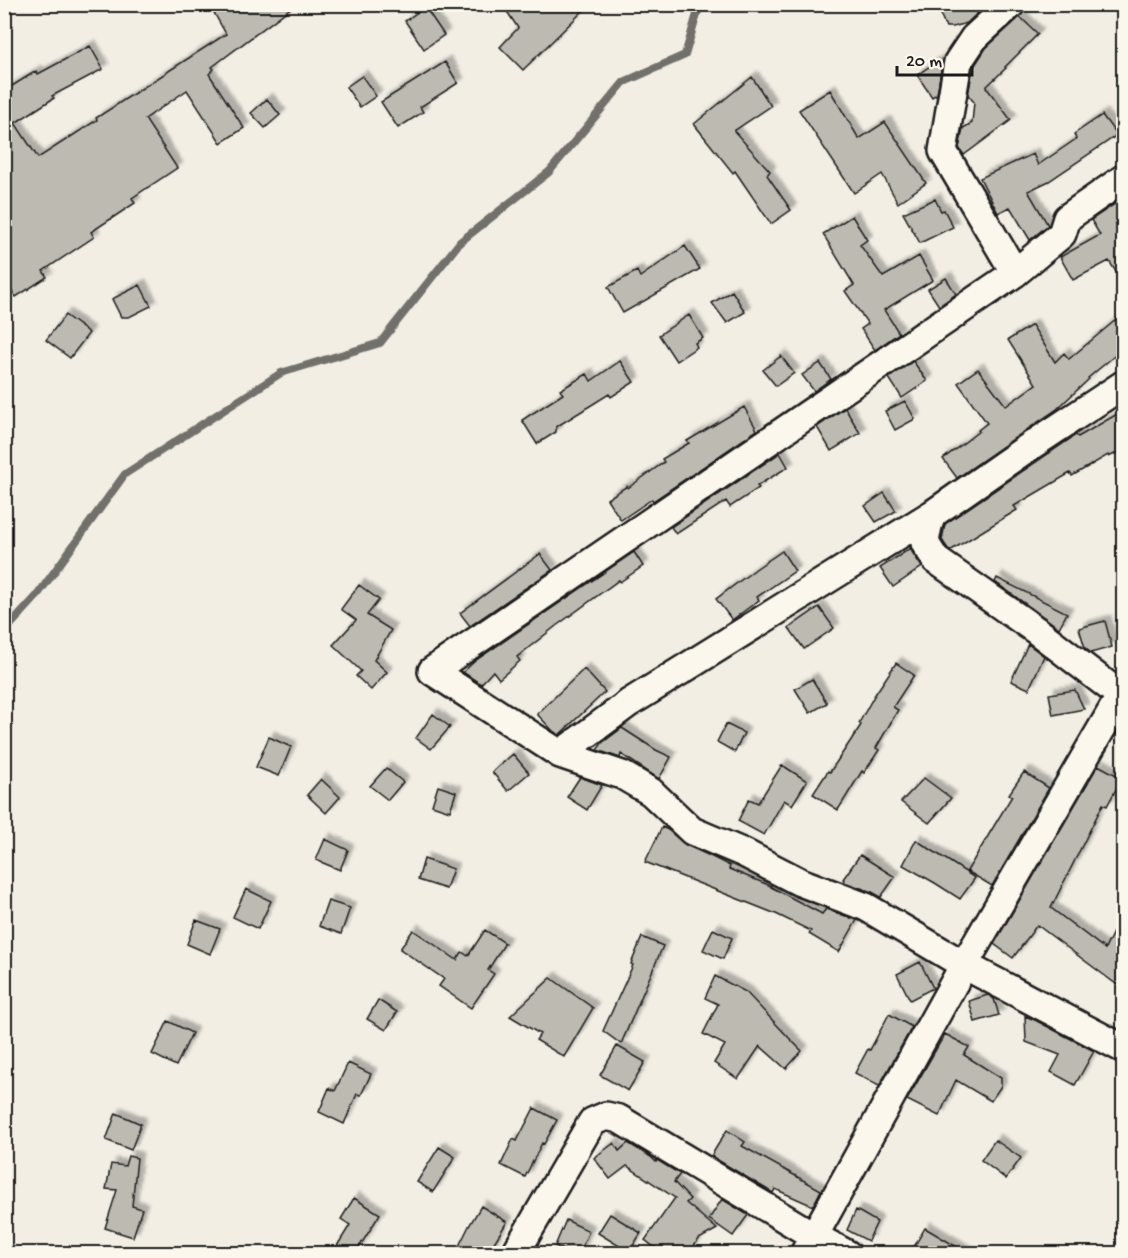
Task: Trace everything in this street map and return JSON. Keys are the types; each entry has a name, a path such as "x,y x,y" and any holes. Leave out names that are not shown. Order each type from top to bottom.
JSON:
{"street":[{"path":"1011,4 974,38 958,62 943,151 1015,273"},
{"path":"1124,178 1067,218 1062,234 1015,273 432,671 560,754 622,775 651,792 692,831 744,853 800,882 866,907 964,965 1124,1049"},
{"path":"560,754 629,704 934,513 1124,384"},
{"path":"809,1245 964,965 1122,695 1037,631 936,560 925,543 930,518 934,513"},
{"path":"515,1254 592,1122 606,1116 619,1119 809,1245 847,1254"}],"building":[{"path":"209,4 296,4 212,67 214,69 209,74 244,128 221,143 187,90 145,119 177,168 132,198 135,203 91,232 94,237 43,271 47,277 16,297 4,280 4,91 36,71 38,74 90,46 103,69 52,96 54,98 15,123 38,158 226,34"},
{"path":"502,4 590,4 523,70 500,47 518,28"},
{"path":"950,4 987,4 967,23 946,27 941,16"},
{"path":"425,7 444,35 424,49 405,21"},
{"path":"1020,17 1038,34 986,87 1011,120 964,155 959,148 963,128 972,123 974,102 968,95 973,68 986,48"},
{"path":"939,60 942,64 937,94 932,97 917,75"},
{"path":"445,62 458,83 420,107 423,112 398,128 381,102"},
{"path":"362,76 376,96 360,107 346,87"},
{"path":"752,77 771,106 734,131 770,171 767,175 791,210 771,224 735,171 733,173 694,124"},
{"path":"830,90 859,139 885,122 926,183 898,203 882,174 854,193 799,110"},
{"path":"267,99 280,115 265,128 251,113"},
{"path":"1102,115 1117,135 1049,181 1028,191 1048,225 1030,240 1010,207 998,213 980,178 1033,154 1038,165 1076,139 1074,134"},
{"path":"935,199 953,227 920,243 903,213"},
{"path":"1124,201 1124,284 1109,261 1073,280 1060,257 1100,235 1091,220 1118,202"},
{"path":"852,216 867,240 860,245 883,277 919,256 933,280 884,310 899,333 875,350 861,329 868,324 845,291 854,285 823,234"},
{"path":"685,246 700,269 623,313 608,287 637,271 640,277"},
{"path":"946,278 956,294 939,306 928,289"},
{"path":"140,285 151,306 129,317 121,317 112,299"},
{"path":"732,291 745,312 727,323 712,303"},
{"path":"1124,313 1124,348 1088,378 1057,409 957,478 943,459 987,423 958,383 978,369 1006,406 1036,384 1008,340 1032,325 1055,362 1064,353 1069,359"},
{"path":"65,315 89,333 70,358 46,340"},
{"path":"689,315 703,338 695,343 697,347 676,361 659,335"},
{"path":"781,356 794,373 776,386 763,370"},
{"path":"620,361 634,382 611,397 609,394 556,427 556,432 537,444 522,420 563,394 560,390 587,374 591,381"},
{"path":"913,361 927,381 902,398 889,378"},
{"path":"820,363 831,379 814,391 802,375"},
{"path":"905,401 915,419 895,430 885,411"},
{"path":"744,407 757,430 653,501 652,499 621,520 607,499 627,486 628,488 664,462 662,459 689,443 687,441"},
{"path":"845,408 860,433 831,451 817,427"},
{"path":"1124,410 1124,449 1109,457 1108,455 1072,476 1070,473 1014,506 1017,510 950,551 948,549 942,540 945,524 1076,435 1078,437"},
{"path":"780,453 788,467 757,486 759,488 730,507 726,501 676,534 671,527"},
{"path":"884,493 896,511 876,522 865,506"},
{"path":"911,548 922,567 893,587 880,568"},
{"path":"782,551 795,571 757,597 759,600 732,620 716,599"},
{"path":"634,552 643,566 620,582 619,580 556,626 517,657 520,661 499,679 493,671 481,684 463,672 475,661"},
{"path":"540,554 552,570 470,626 460,613"},
{"path":"997,578 1067,613 1059,628 995,582"},
{"path":"359,585 379,600 367,615 391,630 374,660 387,672 371,690 356,676 361,671 333,645 356,620 341,609"},
{"path":"819,607 834,628 804,649 789,628"},
{"path":"1105,621 1112,647 1091,653 1085,648 1079,628"},
{"path":"1028,644 1044,656 1029,689 1011,681"},
{"path":"896,663 914,675 893,707 898,710 876,748 879,750 864,773 862,771 838,810 813,794 861,725 859,723 874,696"},
{"path":"584,669 605,692 559,735 537,714"},
{"path":"812,679 827,703 810,713 795,689"},
{"path":"1075,690 1084,709 1053,715 1049,694"},
{"path":"433,714 450,727 431,749 416,738"},
{"path":"726,724 744,733 735,752 717,742"},
{"path":"622,728 671,757 659,779 621,754 620,758 597,750 602,743"},
{"path":"269,737 291,747 279,776 256,767"},
{"path":"513,754 529,773 508,791 492,772"},
{"path":"782,765 807,781 792,805 784,800 764,835 738,821 749,799 758,803"},
{"path":"1098,765 1122,778 1107,806 1103,804 1051,908 1105,949 1124,909 1124,990 1037,925 1013,958 994,944"},
{"path":"386,768 403,782 388,800 370,786"},
{"path":"1024,772 1049,788 992,886 967,871 1012,796 1009,794"},
{"path":"580,777 602,785 587,810 567,797"},
{"path":"924,778 951,798 929,823 901,802"},
{"path":"321,779 340,797 326,813 307,795"},
{"path":"438,786 456,792 450,811 432,805"},
{"path":"662,827 686,845 730,866 729,869 771,886 822,914 826,909 857,920 839,952 809,934 811,931 776,914 645,862"},
{"path":"325,839 348,850 340,870 316,860"},
{"path":"916,840 975,878 960,899 903,865"},
{"path":"860,855 895,877 881,897 844,882 843,879"},
{"path":"424,859 453,869 446,889 418,880"},
{"path":"246,889 271,901 258,929 233,917"},
{"path":"328,901 350,908 341,934 319,926"},
{"path":"196,920 220,929 210,954 187,944"},
{"path":"713,929 732,938 723,959 703,950"},
{"path":"413,930 457,960 462,952 468,956 485,930 505,943 488,970 494,974 471,1008 439,986 444,979 400,949"},
{"path":"642,937 663,946 621,1044 603,1031 633,965 631,964"},
{"path":"920,962 933,988 910,1000 897,974"},
{"path":"715,976 746,992 802,1051 786,1069 760,1046 738,1079 714,1063 725,1045 703,1034 718,1004 705,998"},
{"path":"551,978 593,1008 564,1057 536,1040 540,1034 510,1016"},
{"path":"988,995 994,999 999,1015 975,1022 969,1001"},
{"path":"378,1000 397,1012 386,1030 367,1019"},
{"path":"889,1014 912,1027 879,1086 855,1073"},
{"path":"1025,1016 1094,1051 1075,1085 1051,1072 1060,1055 1026,1042"},
{"path":"168,1021 192,1033 176,1066 152,1054"},
{"path":"945,1034 969,1047 964,1055 1001,1078 1001,1086 991,1101 956,1080 939,1116 907,1100"},
{"path":"617,1046 645,1062 628,1091 600,1075"},
{"path":"348,1063 371,1074 361,1095 357,1094 344,1124 319,1112 329,1088 335,1091"},
{"path":"534,1108 557,1120 544,1144 542,1143 525,1177 501,1165 513,1139 517,1141"},
{"path":"116,1113 141,1124 131,1150 106,1140"},
{"path":"727,1130 745,1142 742,1146 821,1190 813,1206 775,1189 773,1193 711,1156"},
{"path":"995,1140 1021,1158 1006,1179 981,1160"},
{"path":"614,1143 619,1151 628,1143 656,1162 657,1160 680,1174 674,1182 690,1199 686,1203 717,1229 699,1239 688,1254 663,1254 645,1240 675,1198 627,1166 610,1179 594,1158"},
{"path":"439,1147 455,1157 433,1192 417,1182"},
{"path":"128,1156 137,1158 132,1206 142,1209 133,1237 105,1228 117,1190 106,1189 111,1164 125,1166"},
{"path":"354,1198 380,1214 355,1254 332,1254 350,1225 341,1219"},
{"path":"722,1199 748,1215 733,1236 709,1219"},
{"path":"481,1206 507,1222 487,1254 455,1254 469,1226"},
{"path":"856,1210 877,1222 868,1241 847,1230"},
{"path":"610,1214 641,1233 629,1252 598,1233"},
{"path":"566,1220 589,1231 579,1254 573,1254 555,1246"},
{"path":"925,1228 969,1254 910,1254"}],"waterway":[{"path":"4,632 36,597 125,474 281,373 380,343 460,242 549,172 624,82 685,55 700,4"}]}
